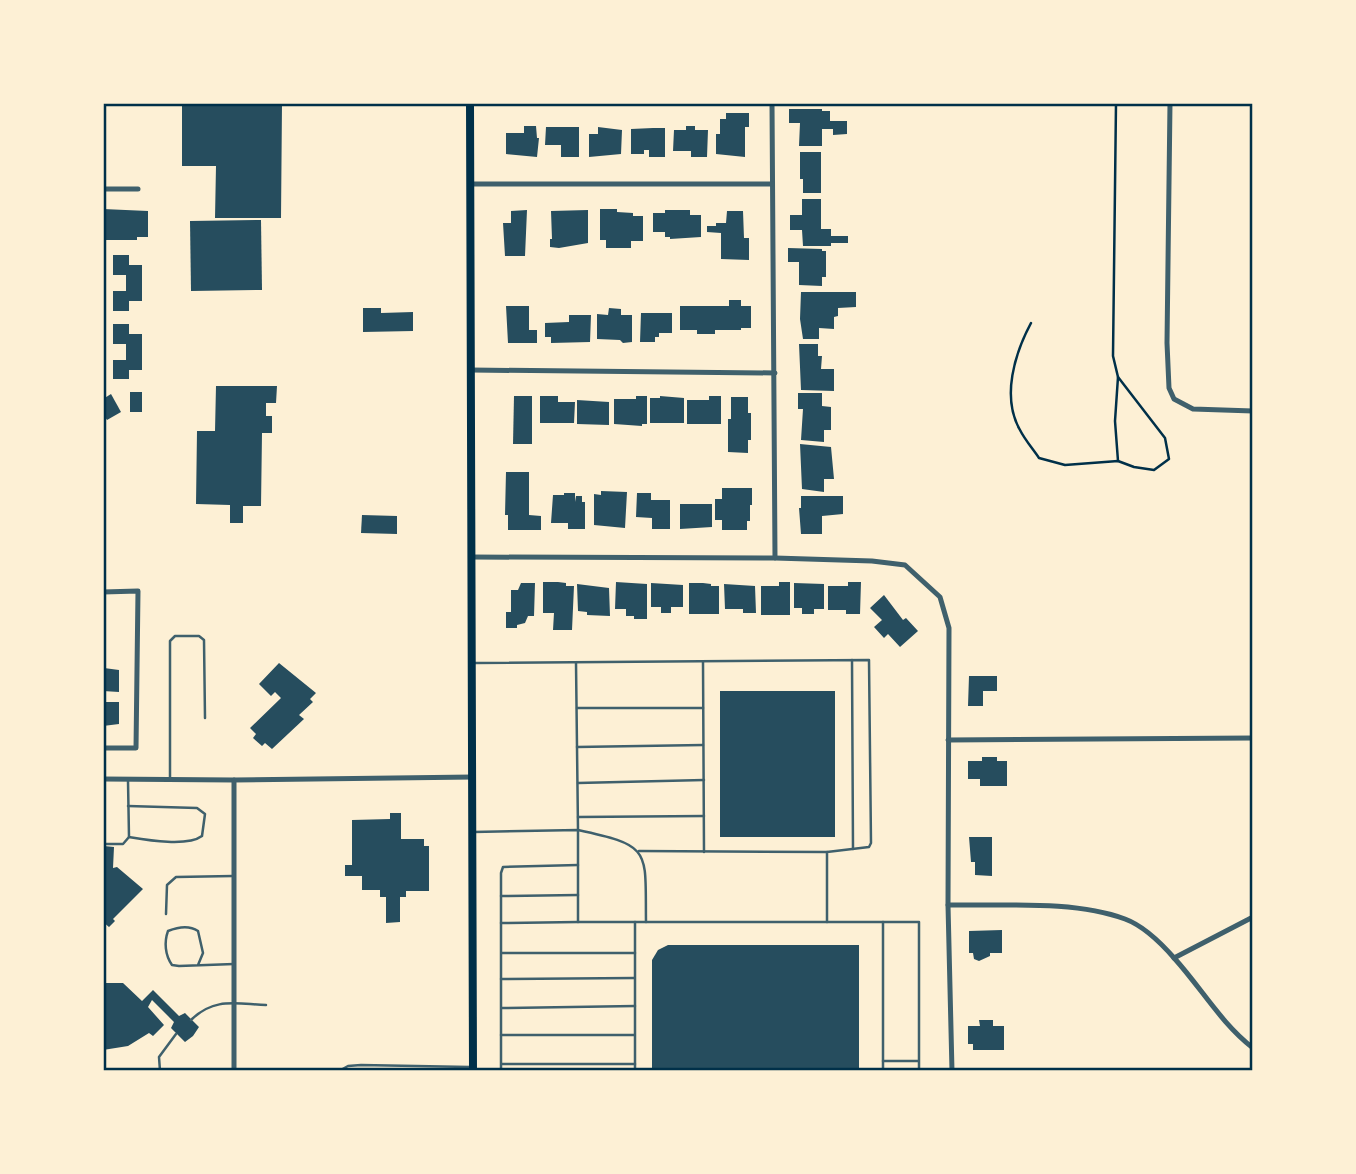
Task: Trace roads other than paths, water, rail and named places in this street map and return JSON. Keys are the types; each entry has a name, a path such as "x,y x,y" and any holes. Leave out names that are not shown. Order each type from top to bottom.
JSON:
{"main road":[{"path":"470,103 471,557 474,663 473,1069"}],"street":[{"path":"772,103 775,558"},
{"path":"1170,103 1167,343 1169,388 1174,399 1193,410 1253,411"},
{"path":"470,184 772,184"},
{"path":"103,189 138,189"},
{"path":"471,370 775,373"},
{"path":"471,557 872,561 905,565 940,597 949,628 948,905 952,1071"},
{"path":"103,592 138,592 136,748 103,748"},
{"path":"948,740 1253,738"},
{"path":"103,779 473,777"},
{"path":"234,780 234,1071"},
{"path":"948,905 1085,908 1127,920 1147,933 1174,958 1225,1023 1253,1048"},
{"path":"1174,958 1253,917"}],"lane":[{"path":"170,779 170,641 175,636 199,636 204,640 205,718"},
{"path":"852,660 853,849"},
{"path":"473,832 578,830 618,839 639,851 827,852 869,847 871,843 869,660 474,663"},
{"path":"703,662 704,852"},
{"path":"576,663 578,922"},
{"path":"577,708 704,708"},
{"path":"577,747 704,745"},
{"path":"103,844 123,844 129,837 128,779"},
{"path":"578,783 704,780"},
{"path":"128,806 197,808 205,814 202,836 195,840 147,840 129,837"},
{"path":"578,817 704,816"},
{"path":"639,851 646,867 646,922"},
{"path":"827,852 827,922"},
{"path":"501,1071 503,867 578,865"},
{"path":"166,914 167,885 176,877 233,876"},
{"path":"501,896 578,895"},
{"path":"635,922 635,1071"},
{"path":"883,922 883,1071"},
{"path":"501,923 919,922 919,1071"},
{"path":"198,965 202,953 198,931 183,927 168,932 167,958 172,964 198,965 234,964"},
{"path":"501,953 635,953"},
{"path":"501,979 635,978"},
{"path":"191,1020 211,1005 266,1005"},
{"path":"501,1008 635,1006"},
{"path":"160,1071 159,1057 176,1034"},
{"path":"501,1035 635,1035"},
{"path":"883,1061 919,1061"},
{"path":"501,1064 635,1065"},
{"path":"339,1071 348,1066 361,1065 473,1069"}]}
